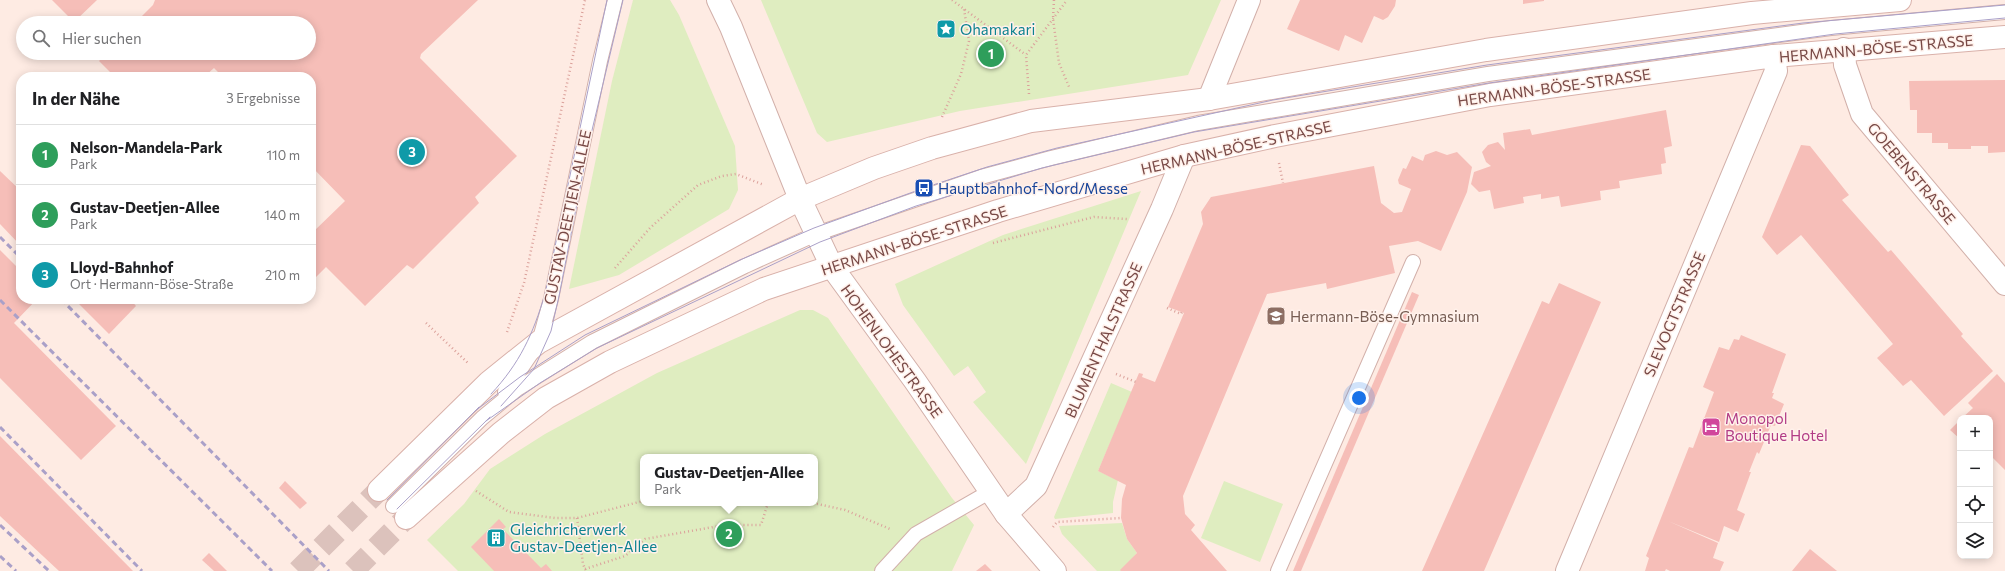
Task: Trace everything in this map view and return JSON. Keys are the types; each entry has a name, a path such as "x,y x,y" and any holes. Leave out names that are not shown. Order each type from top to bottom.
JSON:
{"main road":[{"name":"HOHENLOHESTRASSE","path":"718,0 731,27 800,199 832,267 915,381 1006,514 1055,571"},
{"path":"1209,99 1249,0"},
{"path":"379,490 489,382 539,342 800,199 874,168 932,148 1031,120 1209,99 1486,50 1819,3 1900,0"},
{"name":"HERMANN-BÖSE-STRASSE","path":"400,512 456,472 501,433 546,398 610,362 764,289 998,211 1184,156 1281,134 1490,95 1774,56 1844,49 2005,37"},
{"name":"GOEBENSTRASSE","path":"1844,49 1844,65 1862,114 2005,284"},
{"name":"SLEVOGTSTRASSE","path":"1567,571 1776,71 1774,56"},
{"name":"BLUMENTHALSTRASSE","path":"1006,514 1036,486 1162,208 1184,156"}],"lane":[{"name":"GUSTAV-DEETJEN-ALLEE","path":"482,418 512,383 539,342 550,299 600,61 616,0"},
{"path":"400,512 482,418 517,389 592,342 745,266 816,234 981,177 1051,158 1198,123 1511,71 1817,30 2005,12"},
{"path":"1278,571 1413,262"},
{"path":"882,571 916,534 991,491"}],"path":[{"path":"506,332 524,283 585,0"},
{"path":"952,0 1026,55"},
{"path":"1054,0 1052,19 1059,62 1082,114"},
{"path":"1031,120 1026,55 1067,0"},
{"path":"932,148 940,122 961,74 969,41 964,9"},
{"path":"1278,157 1284,183"},
{"path":"614,269 650,228 698,185 722,176 736,174 800,199"},
{"path":"1168,308 1181,314 1182,312"},
{"path":"426,323 489,382"},
{"path":"456,472 480,495 509,512 555,518 577,518 640,503"},
{"path":"818,504 845,510 891,530 916,534"},
{"path":"577,518 585,570 625,556 644,539 725,525 761,525 767,506"},
{"path":"1034,548 1057,522 1121,518"}],"green space":[{"path":"633,0 670,0 679,15 735,146 738,190 729,209 619,275 569,289 612,81"},
{"path":"761,0 1221,0 1188,75 960,111 827,142 817,133"},
{"path":"1141,191 1026,464 973,402 986,392 968,366 954,376 903,305 895,284 1003,235"},
{"path":"800,310 813,310 828,318 952,498 974,525 952,571 458,571 427,540 464,504 490,469 545,434 657,373"},
{"path":"1111,383 1132,392 1098,471 1118,480 1113,502 1113,513 1055,519 1054,517"},
{"path":"1224,481 1283,504 1260,562 1201,538"},
{"path":"1122,523 1127,539 1137,553 1121,571 1097,571 1062,534 1059,526"}],"building":[{"path":"52,0 97,0 80,16 68,16"},
{"path":"155,0 478,0 421,54 420,58 517,156 475,197 479,203 413,269 407,265 365,306 326,267 316,277 316,229 345,201 316,171 316,72 218,72 214,68 210,72 110,72 99,61 316,60 316,16 142,16 153,5"},
{"path":"1300,0 1396,0 1395,6 1388,17 1383,20 1374,16 1362,43 1345,35 1339,51 1287,29"},
{"path":"1523,0 1544,0 1544,1 1523,4"},
{"path":"2005,80 2005,152 1988,153 1988,146 1971,146 1971,149 1948,149 1948,143 1932,143 1932,133 1917,133 1917,110 1910,110 1909,81"},
{"path":"1666,110 1672,146 1664,148 1666,163 1661,164 1662,174 1619,181 1620,188 1600,191 1601,200 1561,207 1559,196 1541,199 1541,194 1523,197 1524,203 1494,209 1490,190 1479,192 1471,184 1474,172 1491,166 1486,162 1482,152 1488,145 1498,142 1505,150 1503,133 1530,129 1532,135"},
{"path":"1801,145 1810,146 1849,195 1842,200 1888,252 1891,250 1963,334 1961,336 1993,371 1944,416 1911,380 1903,386 1877,358 1893,344 1801,235 1777,255 1762,237"},
{"path":"1436,151 1447,155 1457,152 1472,167 1467,192 1441,251 1418,241 1389,246 1395,273 1327,289 1326,283 1267,294 1183,496 1185,514 1195,525 1191,530 1227,571 1121,571 1120,570 1137,553 1127,539 1121,518 1122,499 1126,485 1098,471 1139,373 1143,374 1142,377 1155,382 1184,313 1168,307 1203,224 1201,212 1211,197 1374,166 1381,203 1394,213 1402,212 1411,189 1399,184 1398,180 1403,168 1406,169 1412,156 1423,161 1425,155"},
{"path":"0,171 16,186 16,241 0,224"},
{"path":"0,250 16,266 16,304 32,304 14,323 116,426 81,460 0,378"},
{"path":"1559,283 1601,302 1484,571 1422,571 1542,301 1549,304"},
{"path":"1412,292 1419,295 1301,571 1293,571"},
{"path":"79,304 134,304 136,306 109,334"},
{"path":"1741,335 1786,354 1772,393 1774,393 1772,398 1784,404 1775,426 1771,425 1759,454 1757,452 1749,472 1751,472 1737,510 1745,514 1738,532 1724,526 1719,542 1668,521 1718,543 1713,558 1724,562 1720,571 1670,571 1666,569 1665,571 1645,571 1649,558 1646,556 1689,447 1693,448 1714,392 1703,387 1719,347 1729,350 1734,339 1739,340"},
{"path":"1997,374 2005,383 2005,470 1993,458 1993,415 1965,415 1973,408 1968,403"},
{"path":"1957,423 1957,436 1950,430"},
{"path":"0,436 133,571 59,571 0,516"},
{"path":"285,481 307,503 300,509 279,488"},
{"name":"Gleichricherwerk Gustav-Deetjen-Allee","path":"499,519 506,527 503,529 541,568 546,564 552,571 494,571 471,547"},
{"path":"1810,549 1837,571 1792,571"},
{"path":"209,553 227,571 214,571 202,560"},
{"path":"985,564 992,571 976,571"}],"tunnel":[{"path":"298,571 379,490"},
{"path":"353,571 406,518"}],"tram line":[{"path":"491,394 518,359 536,322 545,294 607,0"},
{"path":"501,406 534,369 551,331 588,147 623,0"},
{"path":"475,411 520,377 585,335 740,260 814,228 924,188 987,167 1057,148 1273,100 1487,65 1803,23 2005,5"},
{"path":"486,421 540,383 597,348 820,242 916,206 1042,168 1194,132 1489,83 1835,34 2005,18"},
{"path":"387,500 479,407"},
{"path":"397,509 490,417"}],"railway":[{"path":"0,237 16,253"},
{"path":"0,300 272,571"},
{"path":"66,304 329,571"},
{"path":"0,427 142,571"},
{"path":"0,525 49,571"},
{"path":"0,556 16,571"}],"place":[{"name":"Ohamakari","path":"946,29"},
{"name":"Nelson-Mandela-Park","path":"991,54"},
{"name":"Lloyd-Bahnhof","path":"412,152"},
{"name":"Hauptbahnhof-Nord/Messe","path":"924,188"},
{"name":"Hermann-Böse-Gymnasium","path":"1276,316"},
{"name":"Monopol Boutique Hotel","path":"1711,427"},
{"name":"Gustav-Deetjen-Allee","path":"729,534"},
{"name":"Gleichricherwerk Gustav-Deetjen-Allee","path":"496,538"}]}
